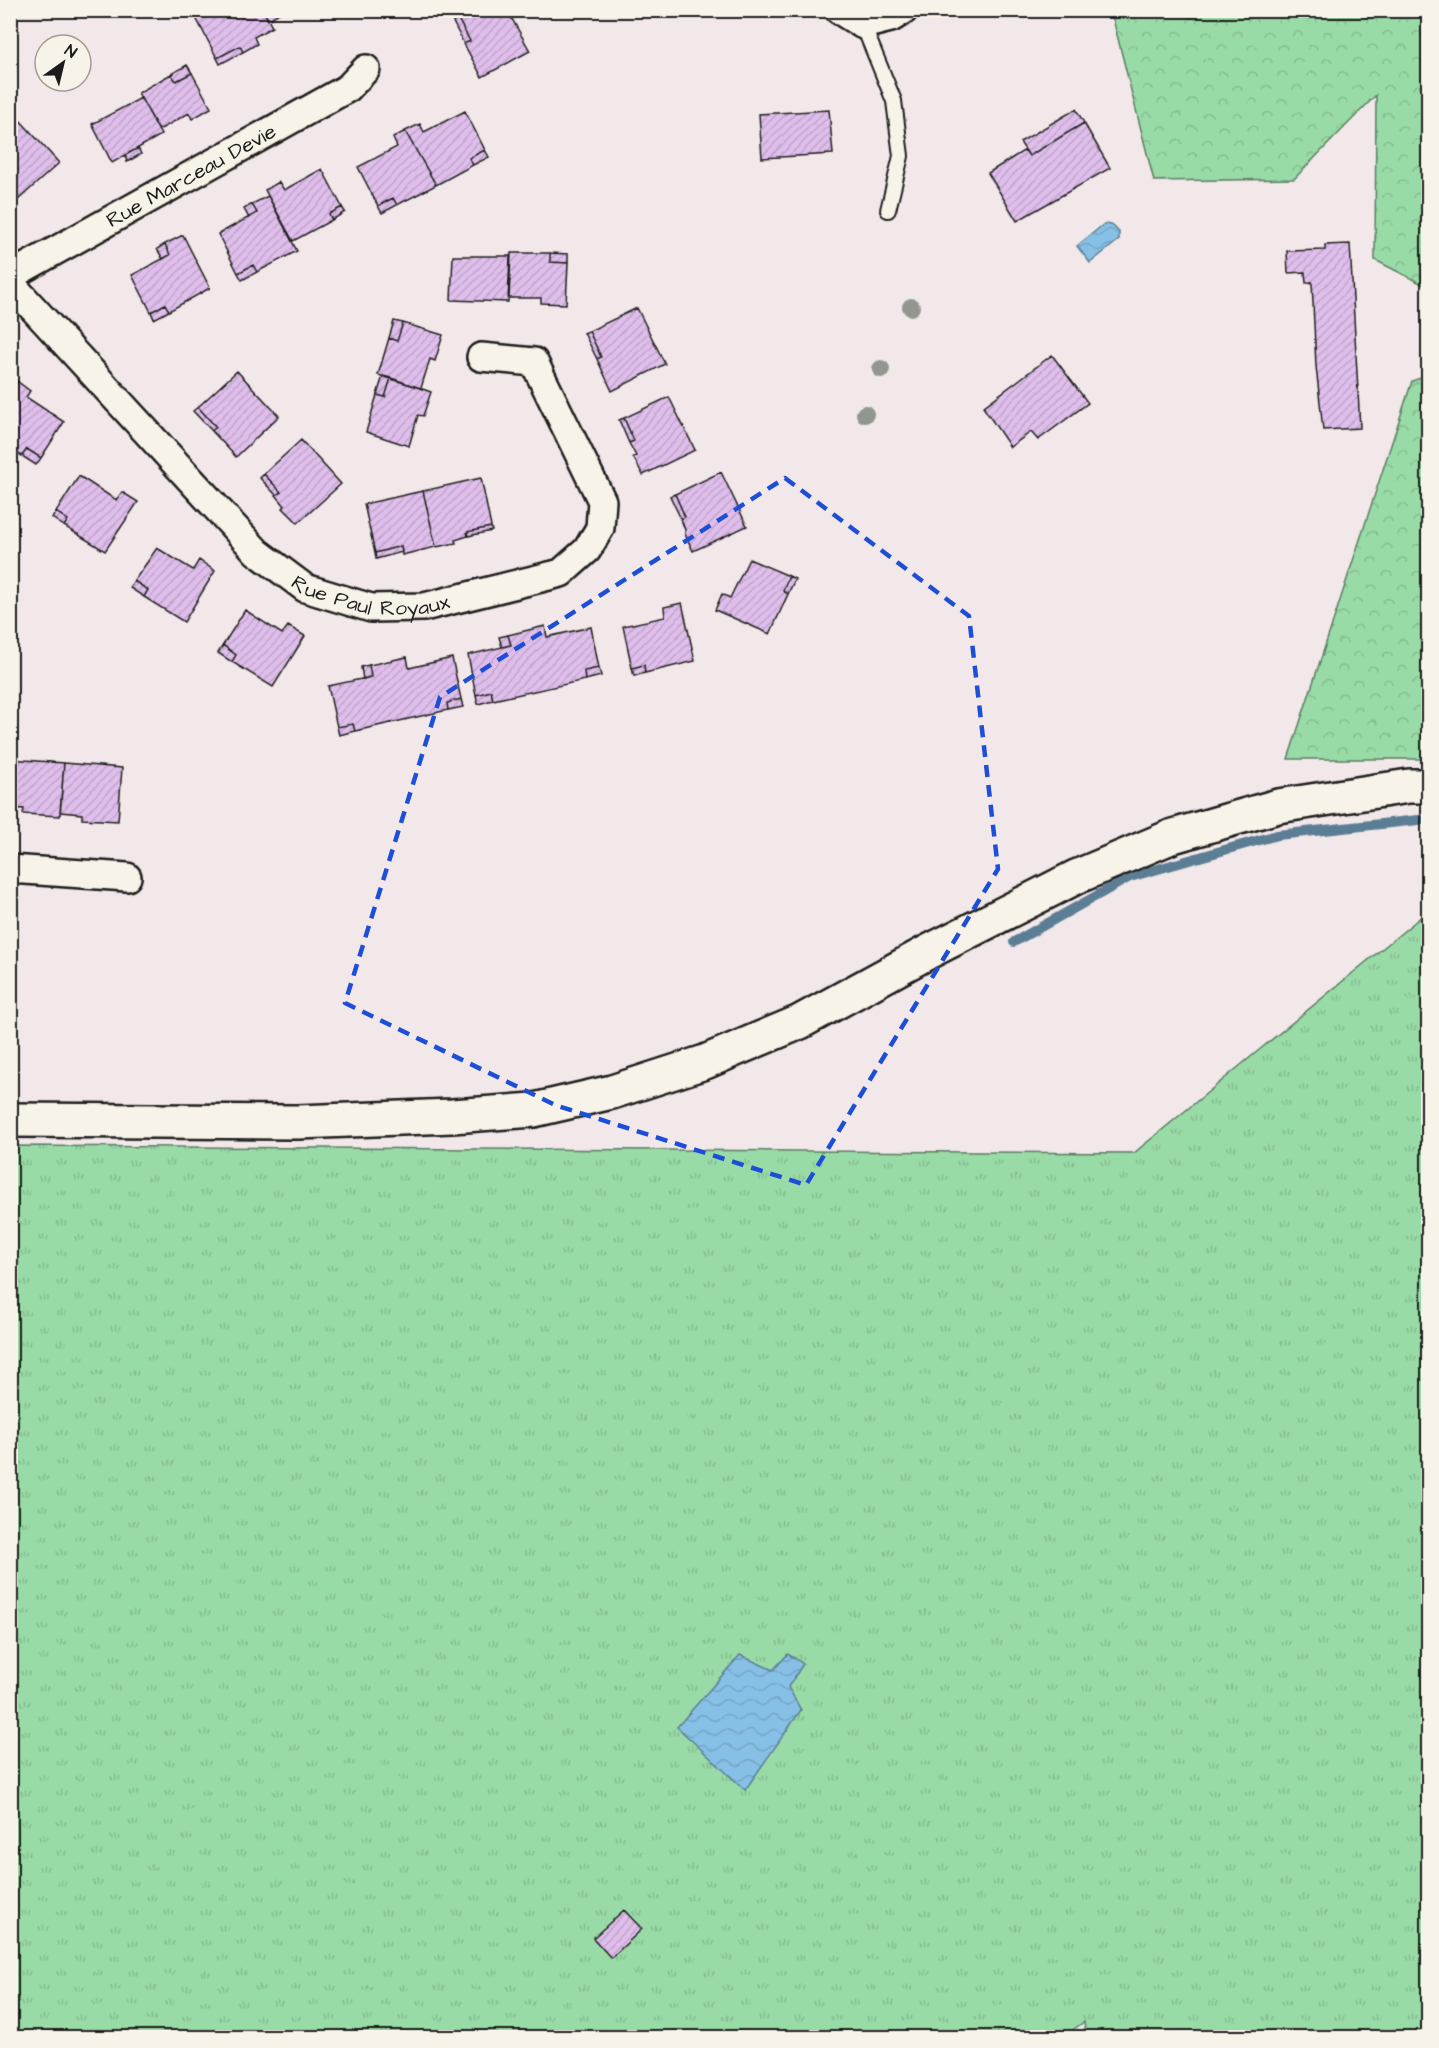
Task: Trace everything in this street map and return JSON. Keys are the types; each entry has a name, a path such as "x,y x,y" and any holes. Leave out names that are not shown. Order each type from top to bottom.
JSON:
{"main road":[{"path":"10,1120 298,1122 452,1116 534,1110 612,1092 705,1062 800,1022 928,952 1076,877 1173,837 1278,806 1409,786 1428,786"}],"street":[{"path":"839,10 863,25 891,18 904,10"},
{"name":"Rue Marceau Devie","path":"10,276 348,88 366,69"},
{"name":"Rue Paul Royaux","path":"10,283 257,552 305,588 371,608 424,607 561,573 587,550 600,528 602,501 534,362 481,357"},
{"path":"10,868 127,877"}],"lane":[{"path":"863,25 894,101 901,156 888,210"}],"highlighted area":[{"path":"785,478 969,616 998,869 806,1185 555,1105 345,1003 440,697"}],"green space":[{"path":"1111,11 1428,11 1428,287 1375,260 1376,95 1294,179 1154,181"},
{"path":"1428,375 1428,759 1288,759 1412,381"},
{"path":"1428,911 1428,2037 1086,2038 1084,2022 1061,2038 11,2038 11,1146 1134,1153"}],"water":[{"path":"1104,224 1112,225 1119,232 1119,240 1090,263 1077,246"},
{"path":"788,1654 803,1664 788,1687 801,1710 745,1790 677,1727 740,1655 773,1670"}],"building":[{"path":"200,10 263,10 272,27 254,37 257,44 243,52 240,46 217,58 194,14"},
{"path":"263,10 284,10 268,20"},
{"path":"453,10 474,10 458,19"},
{"path":"474,10 507,10 530,51 482,77 464,44 470,41 458,19"},
{"path":"458,19 470,41 464,44 453,22"},
{"path":"240,46 243,52 220,64 217,58"},
{"path":"187,65 192,73 176,81 171,74"},
{"path":"192,73 211,108 192,119 189,113 159,130 138,93 171,74 176,81"},
{"path":"141,98 161,135 112,163 92,124"},
{"path":"1076,109 1084,123 1029,156 1020,142"},
{"path":"829,110 833,154 762,158 759,114"},
{"path":"465,111 485,150 469,158 473,165 436,185 405,131 420,124 424,132"},
{"path":"17,117 59,163 18,200 10,192 10,123"},
{"path":"1084,123 1110,168 1017,221 988,173 1025,150 1029,156"},
{"path":"405,131 436,185 397,205 393,198 378,206 358,167 397,147 393,138"},
{"path":"138,148 141,154 127,162 125,155"},
{"path":"485,150 489,157 473,165 469,158"},
{"path":"322,169 342,207 329,214 332,220 293,241 265,190 279,182 284,190"},
{"path":"268,196 297,251 257,272 253,265 238,273 218,234 257,213 252,204"},
{"path":"393,198 397,205 382,213 378,206"},
{"path":"252,204 257,213 249,218 244,209"},
{"path":"342,207 345,212 332,220 329,214"},
{"path":"183,235 210,288 169,311 165,304 151,312 132,275 170,255 165,244"},
{"path":"165,244 170,255 163,259 157,249"},
{"path":"1350,244 1360,428 1323,430 1316,366 1312,282 1306,283 1305,272 1288,273 1287,251 1325,250 1325,245"},
{"path":"511,253 550,253 550,262 568,263 566,304 541,303 541,298 509,298"},
{"path":"550,253 568,254 568,263 550,262"},
{"path":"453,256 510,256 508,302 451,300"},
{"path":"253,265 257,272 242,280 238,273"},
{"path":"165,304 169,311 154,319 151,312"},
{"path":"637,308 665,364 612,391 597,359 601,357 589,331"},
{"path":"394,321 403,323 397,341 389,338"},
{"path":"403,323 443,335 435,361 430,359 421,388 378,375 389,338 397,341"},
{"path":"589,331 601,357 597,359 584,333"},
{"path":"1052,355 1088,403 1038,440 1031,432 1010,447 983,407"},
{"path":"237,371 279,416 236,457 212,431 216,427 198,407"},
{"path":"383,376 391,378 385,397 377,395"},
{"path":"391,378 431,392 423,416 418,415 409,446 366,432 377,395 385,397"},
{"path":"17,381 30,391 26,397 64,422 41,458 27,449 22,456 10,449 10,391"},
{"path":"669,397 695,450 643,475 633,457 636,456 629,443 634,441 624,418"},
{"path":"198,407 216,427 212,431 193,411"},
{"path":"624,418 634,441 629,443 619,420"},
{"path":"301,440 341,484 298,523 283,508 285,506 276,495 281,492 264,474"},
{"path":"27,449 41,458 36,465 22,456"},
{"path":"721,472 747,526 693,551 681,519 685,517 675,494"},
{"path":"264,474 281,492 276,495 260,478"},
{"path":"79,476 116,500 122,492 138,502 105,551 64,526 68,520 56,512"},
{"path":"481,478 491,527 467,532 468,536 455,540 456,543 436,547 423,491"},
{"path":"423,491 436,547 402,555 401,546 375,553 364,504"},
{"path":"675,494 685,517 681,519 670,496"},
{"path":"56,512 68,520 64,526 52,518"},
{"path":"491,527 492,531 468,536 467,532"},
{"path":"401,546 402,552 376,559 375,553"},
{"path":"157,548 193,570 199,560 215,571 184,622 144,597 148,590 134,581"},
{"path":"749,559 789,576 783,591 788,594 770,634 715,610 722,594 730,598"},
{"path":"789,576 795,579 788,594 783,591"},
{"path":"134,581 148,590 144,597 130,588"},
{"path":"682,603 695,661 645,673 644,665 632,668 623,626 665,617 664,607"},
{"path":"245,610 282,634 288,626 305,636 273,687 232,662 236,655 223,645"},
{"path":"545,626 547,637 591,627 599,668 584,671 585,680 493,700 491,691 476,695 468,655 511,645 508,635"},
{"path":"508,635 511,645 502,647 499,637"},
{"path":"223,645 236,655 232,662 218,653"},
{"path":"407,657 409,668 452,658 461,699 447,703 448,710 355,731 353,724 337,727 328,686 371,677 369,665"},
{"path":"369,665 371,677 363,679 361,667"},
{"path":"644,665 645,673 634,676 632,668"},
{"path":"599,668 601,676 585,680 584,671"},
{"path":"491,691 493,700 478,704 476,695"},
{"path":"461,699 463,707 448,710 447,703"},
{"path":"353,724 355,731 339,735 337,727"},
{"path":"10,759 64,763 60,816 23,814 24,809 10,808"},
{"path":"64,763 122,768 118,821 82,819 82,814 60,812"},
{"path":"624,1910 642,1929 611,1958 593,1938"}],"waterway":[{"path":"1014,942 1130,877 1277,835 1428,819"}]}
